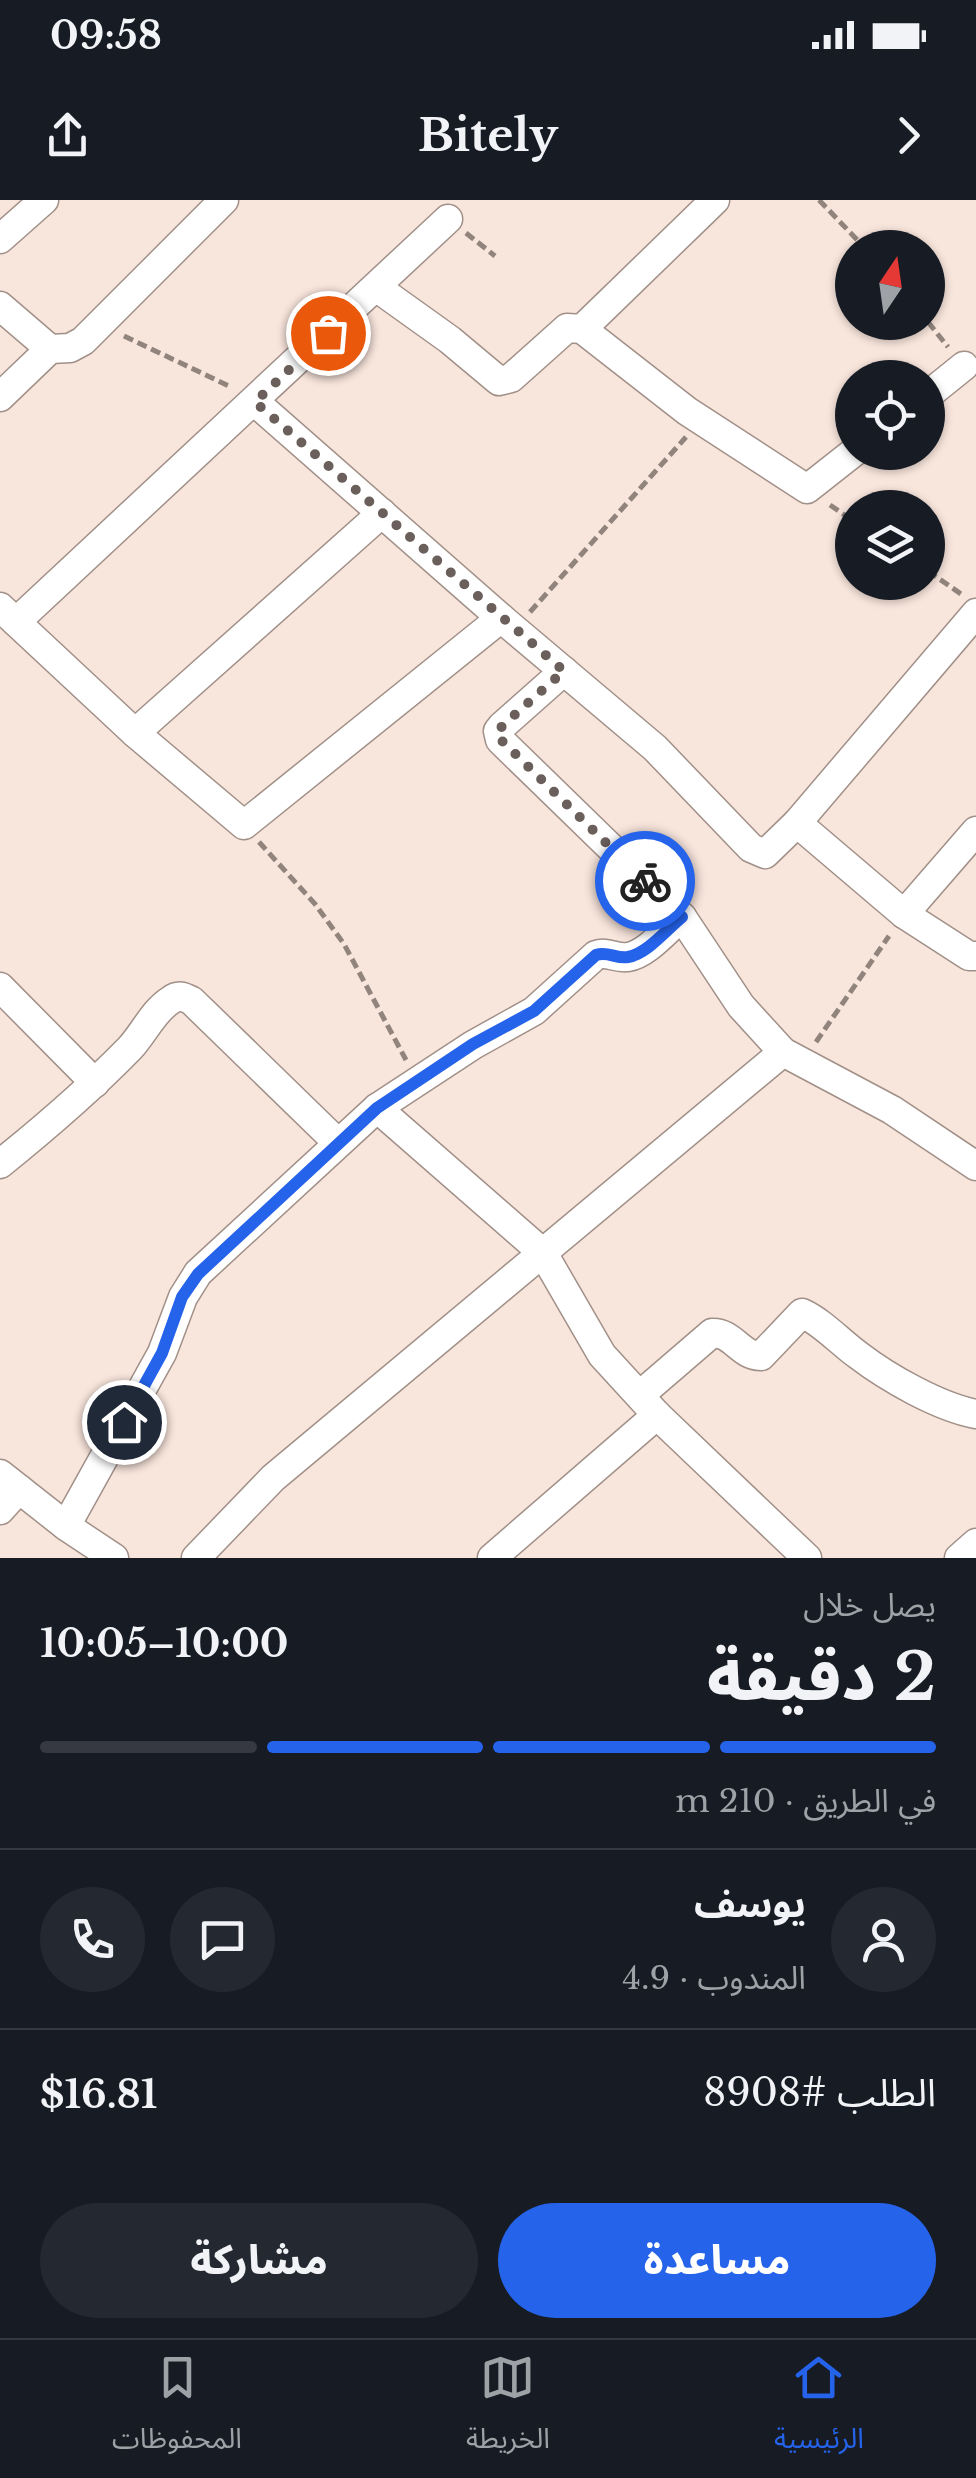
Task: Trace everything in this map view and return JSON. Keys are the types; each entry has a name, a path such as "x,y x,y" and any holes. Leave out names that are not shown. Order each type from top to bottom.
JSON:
{"street":[{"path":"0,239 44,200"},
{"path":"0,396 50,349 70,348 100,326 224,200"},
{"path":"582,329 715,200"},
{"path":"448,219 255,402 8,615 244,826 508,624"},
{"path":"376,287 499,381 511,378 567,328 582,329 701,420 807,489 835,467"},
{"path":"0,306 50,349"},
{"path":"945,381 964,366"},
{"path":"255,402 655,748 758,854 775,848 976,613"},
{"path":"135,732 382,513"},
{"path":"564,671 502,726 497,736 682,917 741,1006 793,1057 892,1110 976,1166"},
{"path":"797,822 904,914 969,956 976,956"},
{"path":"904,914 976,831"},
{"path":"66,1526 162,1353 189,1284 377,1108 473,1044 534,1011 596,955 638,954 682,917"},
{"path":"0,987 94,1083"},
{"path":"0,1164 62,1115 133,1044 165,1004 182,996 192,1001 337,1142"},
{"path":"196,1558 273,1478 543,1254 793,1057"},
{"path":"377,1108 543,1254 602,1354 648,1405 807,1558"},
{"path":"492,1558 648,1405 712,1333 726,1334 748,1354 761,1356 802,1313 902,1383 976,1414"},
{"path":"6,1491 114,1558"},
{"path":"959,1558 976,1543"}],"path":[{"path":"819,200 848,230"},
{"path":"100,326 142,342 255,402"},
{"path":"508,624 701,420"},
{"path":"945,583 976,604"},
{"path":"244,826 316,904 344,944 418,1082"},
{"path":"793,1057 904,914"}],"way so far":[{"path":"328,333 255,402 564,671 502,726 497,736 645,881"}],"route":[{"path":"124,1422 162,1353 189,1284 337,1142 377,1108 473,1044 534,1011 596,955 638,954 682,917 645,881"}]}
